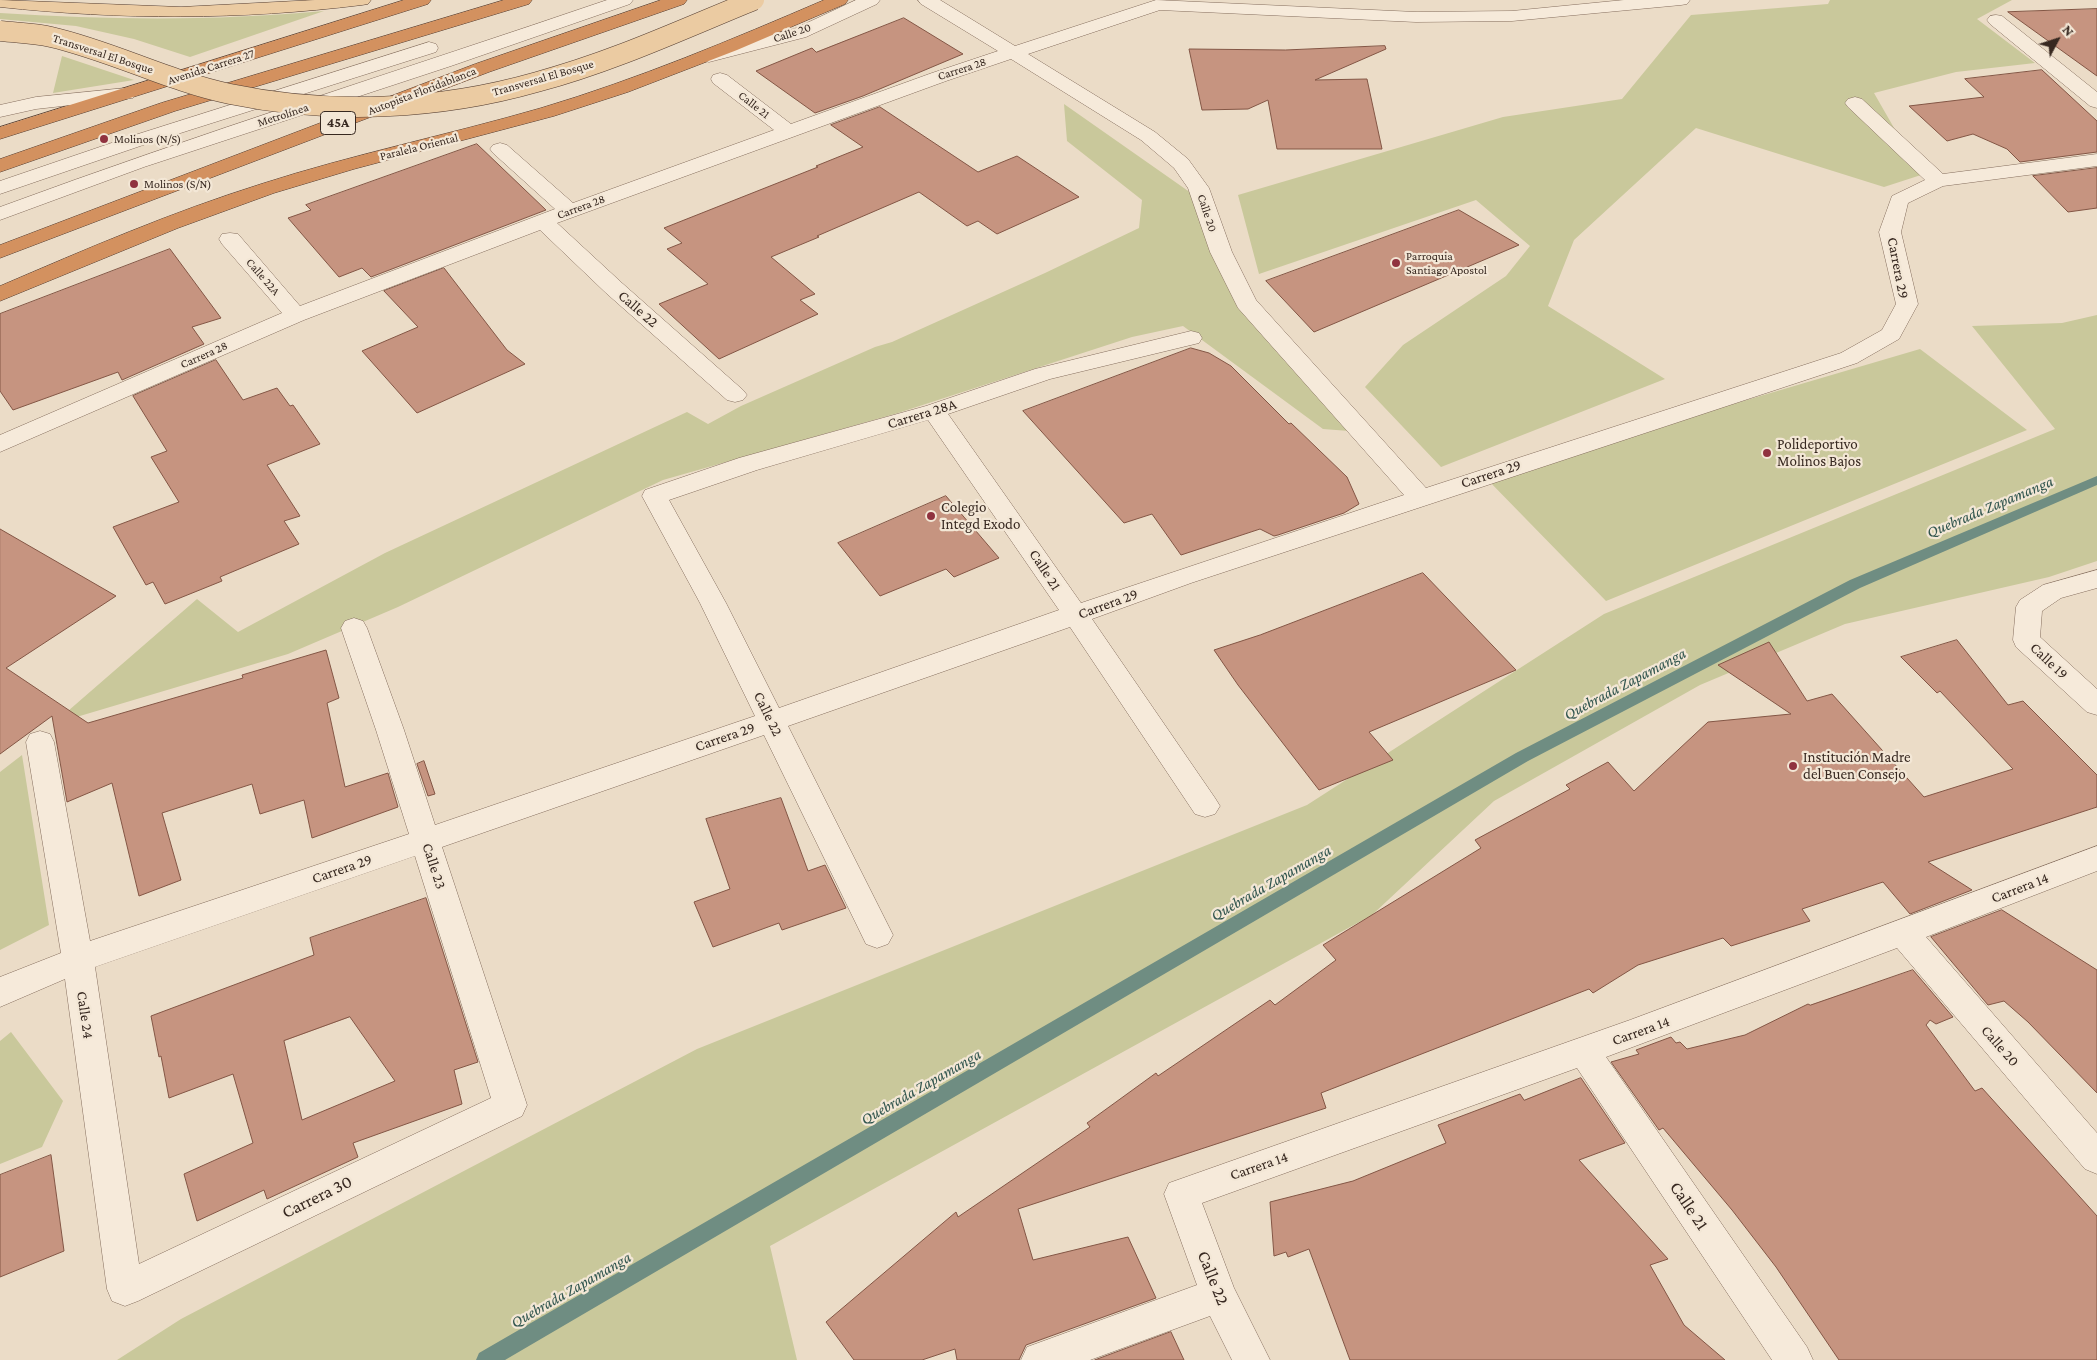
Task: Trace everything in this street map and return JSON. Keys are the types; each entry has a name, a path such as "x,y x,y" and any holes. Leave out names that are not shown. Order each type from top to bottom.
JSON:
{"highway":[{"name":"Avenida Carrera 27","path":"0,133 422,0"},
{"path":"0,166 178,104 524,0"},
{"name":"Autopista Floridablanca","path":"0,252 482,68 678,0"},
{"name":"Paralela Oriental","path":"0,294 228,201 346,165 467,135 618,89 709,56 839,0"}],"main road":[{"path":"0,2 53,8 188,12 254,11 362,0"},
{"name":"Transversal El Bosque","path":"0,31 53,37 228,93 286,104 354,106 432,103 506,91 577,70 754,0"}],"street":[{"name":"Metrolínea","path":"0,188 160,133 581,0"},
{"name":"Metrolínea","path":"0,214 138,163 444,62 624,0"},
{"name":"Calle 20","path":"709,56 800,33 871,0"},
{"name":"Calle 20","path":"928,0 1014,52 1175,156 1190,174 1203,195 1213,233 1246,303 1420,498"},
{"path":"1167,2 1416,17 1512,16 1681,0"},
{"name":"Carrera 28","path":"0,444 296,315 569,211 788,131 1014,52 1167,2"},
{"path":"1996,20 2097,102"},
{"name":"Calle 21","path":"720,79 788,131"},
{"path":"0,111 36,104 126,94"},
{"path":"1855,104 1938,181"},
{"path":"500,149 569,211"},
{"name":"Carrera 29","path":"0,993 12,986 78,960 772,721 917,669 1077,616 1182,577 1313,536 1420,498 1849,358 1891,334 1907,304 1890,232 1899,200 1938,181 2097,160"},
{"name":"Calle 22","path":"543,221 614,288 734,394"},
{"name":"Calle 22A","path":"230,239 296,315"},
{"name":"Carrera 28A","path":"654,496 748,464 934,411 1042,374 1191,338"},
{"name":"Calle 21","path":"934,411 1077,616 1205,806"},
{"name":"Calle 22","path":"654,496 713,603 877,934"},
{"name":"Calle 19","path":"2097,579 2052,591 2028,607 2026,640 2097,705"},
{"name":"Calle 23","path":"354,628 390,730 510,1104"},
{"name":"Calle 24","path":"40,742 78,960 125,1289"},
{"name":"Carrera 14","path":"1181,1194 1584,1052 1904,934 2097,858"},
{"name":"Calle 20","path":"1904,934 2097,1158"},
{"name":"Calle 21","path":"1584,1052 1794,1360"},
{"name":"Carrera 30","path":"125,1289 510,1104"},
{"name":"Calle 22","path":"1181,1194 1219,1295 1251,1360"},
{"path":"1040,1360 1219,1295"}],"green space":[{"path":"1830,0 2012,0 1977,19 2035,63 1956,72 1874,93 1921,175 1884,187 1696,128 1574,240 1548,306 1665,379 1441,467 1365,387 1403,345 1506,276 1530,246 1476,200 1259,274 1238,195 1503,117 1622,99 1691,15 1828,4"},
{"path":"324,11 190,57 134,39 76,26 0,19 0,13 81,17 202,18"},
{"path":"62,56 134,80 53,93"},
{"path":"1064,104 1191,193 1237,302 1362,432 1323,429 1183,326 1132,337 898,413 663,480 398,607 288,654 53,724 197,599 238,632 385,553 687,412 708,424 741,406 875,347 892,342 1139,228 1142,200 1067,141"},
{"path":"2097,315 2097,561 2049,577 1845,624 1700,685 1494,801 1372,915 770,1246 797,1360 117,1360 181,1319 697,1049 1307,805 1604,614 2055,429 1972,326 2062,323"},
{"name":"Polideportivo Molinos Bajos","path":"1920,349 2027,430 1606,601 1485,477"},
{"path":"22,755 49,925 0,950 0,772"},
{"path":"11,1032 63,1101 42,1147 0,1164 0,1041"}],"building":[{"path":"2097,9 2097,76 2008,12"},
{"path":"904,18 963,54 863,96 815,113 756,71 812,48 816,52"},
{"path":"1385,46 1386,49 1315,80 1367,79 1382,149 1277,149 1268,100 1248,109 1202,110 1189,49 1285,50"},
{"path":"2042,70 2097,121 2097,152 2020,162 2007,149 1973,134 1947,141 1909,106 1984,97 1965,79"},
{"path":"880,107 978,172 1017,156 1079,197 997,234 978,221 967,226 919,192 817,236 819,237 771,257 815,294 800,300 818,314 719,359 659,304 708,284 667,249 682,243 664,228 818,167 816,166 863,147 831,125"},
{"path":"477,144 546,210 371,277 362,268 339,277 288,218 311,210 306,205"},
{"path":"2097,168 2097,208 2068,212 2033,176"},
{"name":"Parroquia Santiago Apostol","path":"1459,210 1519,245 1314,332 1266,281"},
{"path":"170,249 221,318 192,327 204,344 122,380 118,372 13,410 0,391 0,314"},
{"path":"444,268 507,350 525,364 417,413 362,351 418,327 384,291"},
{"path":"1191,348 1209,353 1231,366 1289,424 1291,423 1347,477 1359,504 1344,513 1278,535 1274,536 1260,529 1181,555 1152,514 1124,523 1023,411"},
{"path":"216,360 243,400 277,388 290,406 293,405 320,444 267,465 300,516 284,521 299,544 220,577 222,581 165,604 153,582 146,585 113,527 179,502 151,457 167,451 133,396"},
{"path":"946,496 999,558 954,577 946,569 880,596 838,543"},
{"path":"0,529 116,596 6,668 88,723 243,678 242,675 326,650 339,698 327,703 345,787 388,773 398,807 312,838 304,800 260,814 252,784 162,813 181,880 139,896 112,783 67,802 52,716 0,754"},
{"path":"1423,573 1516,670 1369,732 1393,760 1319,790 1238,685 1214,650 1260,635"},
{"path":"1957,640 2008,705 2023,701 2097,775 2097,807 1928,862 1972,890 1910,914 1883,882 1802,909 1810,921 1731,946 1723,938 1638,965 1593,993 1589,989 1321,1093 1326,1108 1018,1209 1033,1260 1128,1237 1156,1298 1026,1345 1019,1360 957,1360 955,1349 922,1360 854,1360 826,1322 956,1212 958,1217 1090,1127 1087,1123 1156,1073 1158,1076 1270,1000 1275,1005 1336,960 1323,945 1481,848 1475,840 1570,789 1566,785 1608,762 1634,791 1708,722 1791,714 1718,665 1769,642 1807,701 1832,694 1924,797 2013,769 1940,691 1937,693 1901,657"},
{"path":"424,761 435,794 428,796 417,764"},
{"path":"781,798 808,871 825,865 846,908 782,930 779,923 713,947 694,902 730,889 706,819"},
{"path":"426,898 478,1062 454,1070 462,1104 353,1143 358,1157 267,1199 264,1190 197,1221 184,1174 253,1143 233,1074 169,1098 151,1016 314,955 310,938","holes":["350,1017 395,1081 302,1120 284,1041"]},
{"path":"2002,910 2097,970 2097,1093 2028,1022 2004,1001 1988,1005 1931,937"},
{"path":"1913,970 1953,1017 1936,1024 1930,1020 1926,1025 1975,1091 1982,1088 2097,1216 2097,1360 1839,1360 1776,1267 1732,1210 1663,1128 1659,1130 1611,1062 1639,1054 1636,1050 1671,1037 1676,1043 1680,1042 1687,1049 1745,1035 1808,1004 1810,1005"},
{"path":"1581,1078 1625,1143 1579,1160 1668,1259 1650,1265 1684,1325 1725,1360 1350,1360 1309,1249 1288,1257 1286,1252 1274,1256 1270,1202 1353,1181 1446,1143 1438,1125 1520,1094 1524,1100"},
{"path":"51,1155 64,1251 0,1277 0,1175"},
{"path":"1171,1332 1184,1360 1095,1360"}],"waterway":[{"name":"Quebrada Zapamanga","path":"486,1360 1522,757 1855,584 2097,480"}],"place":[{"name":"Molinos (N/S)","path":"104,139"},
{"name":"Molinos (S/N)","path":"134,184"},
{"name":"Parroquia Santiago Apostol","path":"1396,263"},
{"name":"Polideportivo Molinos Bajos","path":"1767,453"},
{"name":"Colegio Integd Exodo","path":"931,516"},
{"name":"Institución Madre del Buen Consejo","path":"1793,766"}]}
